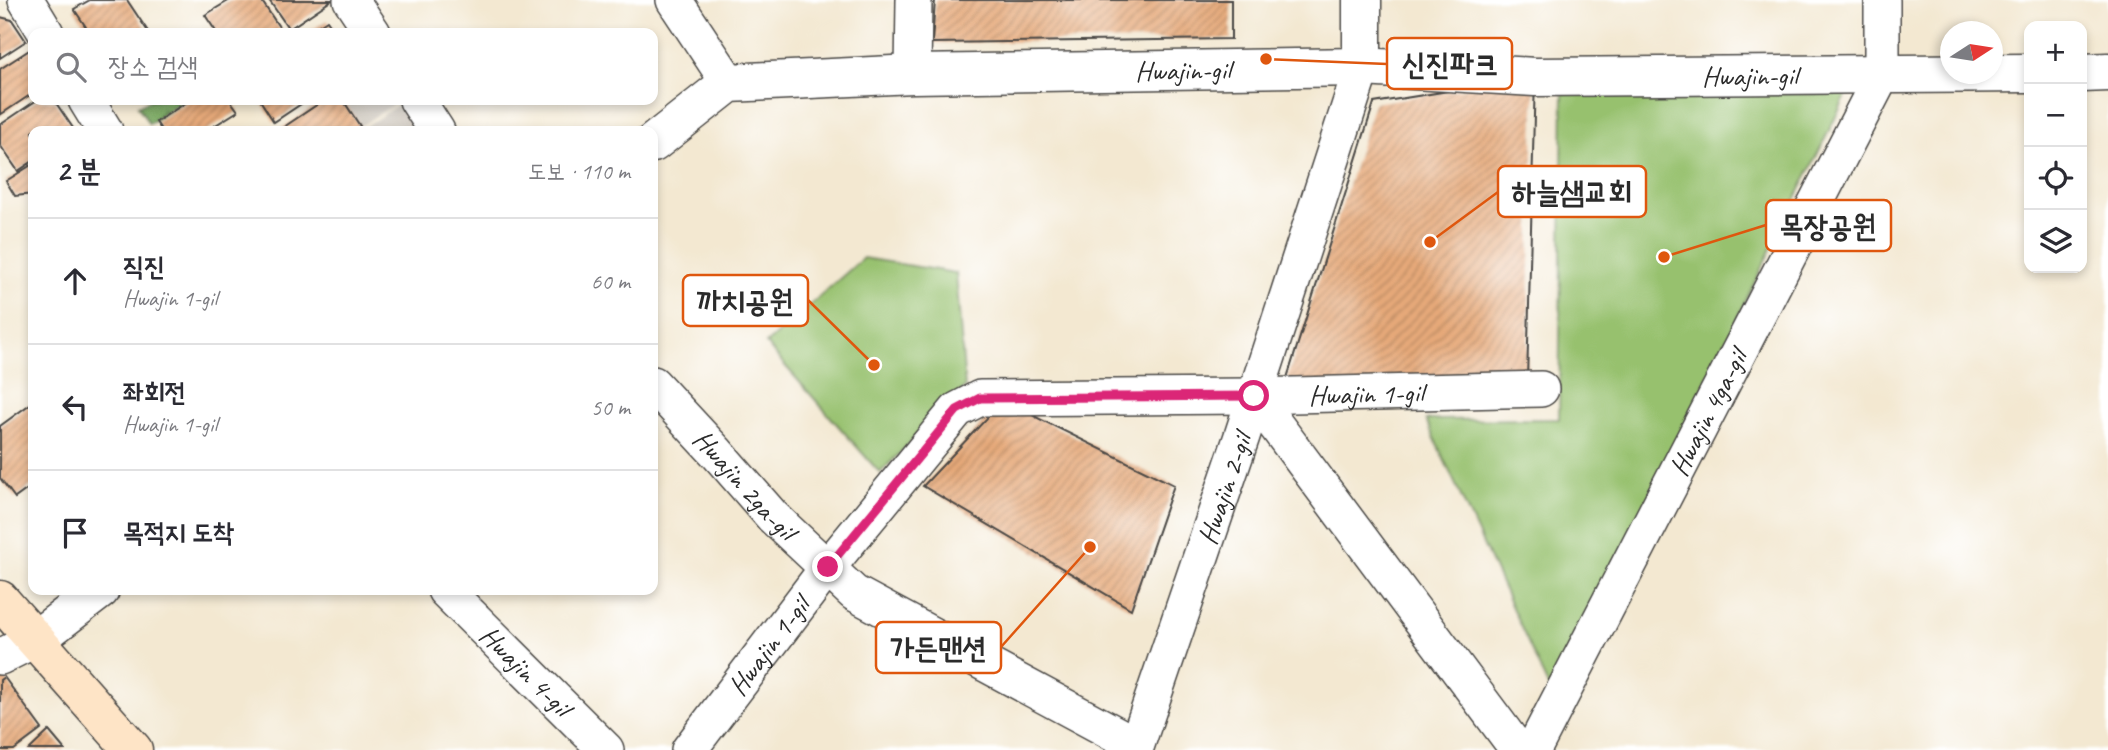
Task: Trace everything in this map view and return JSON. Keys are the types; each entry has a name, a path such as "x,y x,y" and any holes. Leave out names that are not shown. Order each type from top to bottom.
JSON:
{"main road":[{"path":"0,600 133,750"}],"street":[{"path":"26,0 43,28"},
{"path":"351,0 370,28"},
{"path":"658,139 729,83 674,0"},
{"path":"913,74 914,0"},
{"path":"1362,0 1362,67"},
{"path":"1882,0 1882,75"},
{"name":"Hwajin-gil","path":"729,83 913,74 1362,67 1535,77 2024,74"},
{"name":"Hwajin 2-gil","path":"1136,748 1362,67"},
{"path":"2087,73 2108,72"},
{"name":"Hwajin 4ga-gil","path":"1533,750 1882,75"},
{"path":"89,105 102,126"},
{"path":"420,105 434,126"},
{"name":"Hwajin 2ga-gil","path":"658,389 773,517 854,593 1136,748"},
{"name":"Hwajin 1-gil","path":"689,750 828,567 957,410 980,398 1254,396 1541,389"},
{"path":"1254,396 1518,750"},
{"path":"0,657 36,639 93,595"},
{"name":"Hwajin 4-gil","path":"450,595 606,750"}],"shaded area":[{"path":"317,105 392,105 361,126 285,126"},
{"path":"398,105 402,105 416,126 366,126"}],"green space":[{"path":"1563,91 1847,94 1552,695 1426,420 1559,419"},
{"path":"140,105 177,105 149,124 138,106"},
{"path":"863,258 956,273 965,387 880,473 766,344"}],"building":[{"path":"90,0 127,0 146,28 87,28 74,9"},
{"path":"230,0 261,0 280,28 214,28 205,15"},
{"path":"269,0 332,0 290,28"},
{"path":"935,0 1231,0 1231,39 932,43"},
{"path":"0,17 12,20 26,41 0,58"},
{"path":"327,20 333,28 315,28"},
{"path":"28,51 28,96 0,115 0,69"},
{"path":"1535,77 1527,381 1282,394 1374,103"},
{"path":"30,105 57,105 72,126 28,126 28,164 18,171 0,145 0,125"},
{"path":"182,105 234,105 238,111 214,126 159,126 156,122"},
{"path":"263,105 300,105 274,122"},
{"path":"317,105 346,105 360,126 285,126"},
{"path":"28,167 28,195 15,196 6,181"},
{"path":"1003,401 1174,485 1131,609 923,486"},
{"path":"28,406 28,489 15,498 0,478 0,426"},
{"path":"4,677 42,729 14,750 0,750 0,680"},
{"path":"49,731 65,750 29,750"}],"place":[{"name":"신진파크","path":"1266,59"},
{"name":"하늘샘교회","path":"1430,242"},
{"name":"목장공원","path":"1664,257"},
{"name":"까치공원","path":"874,365"},
{"name":"가든맨션","path":"1090,547"}],"route":[{"path":"828,567 957,410 980,398 1254,396"}]}
